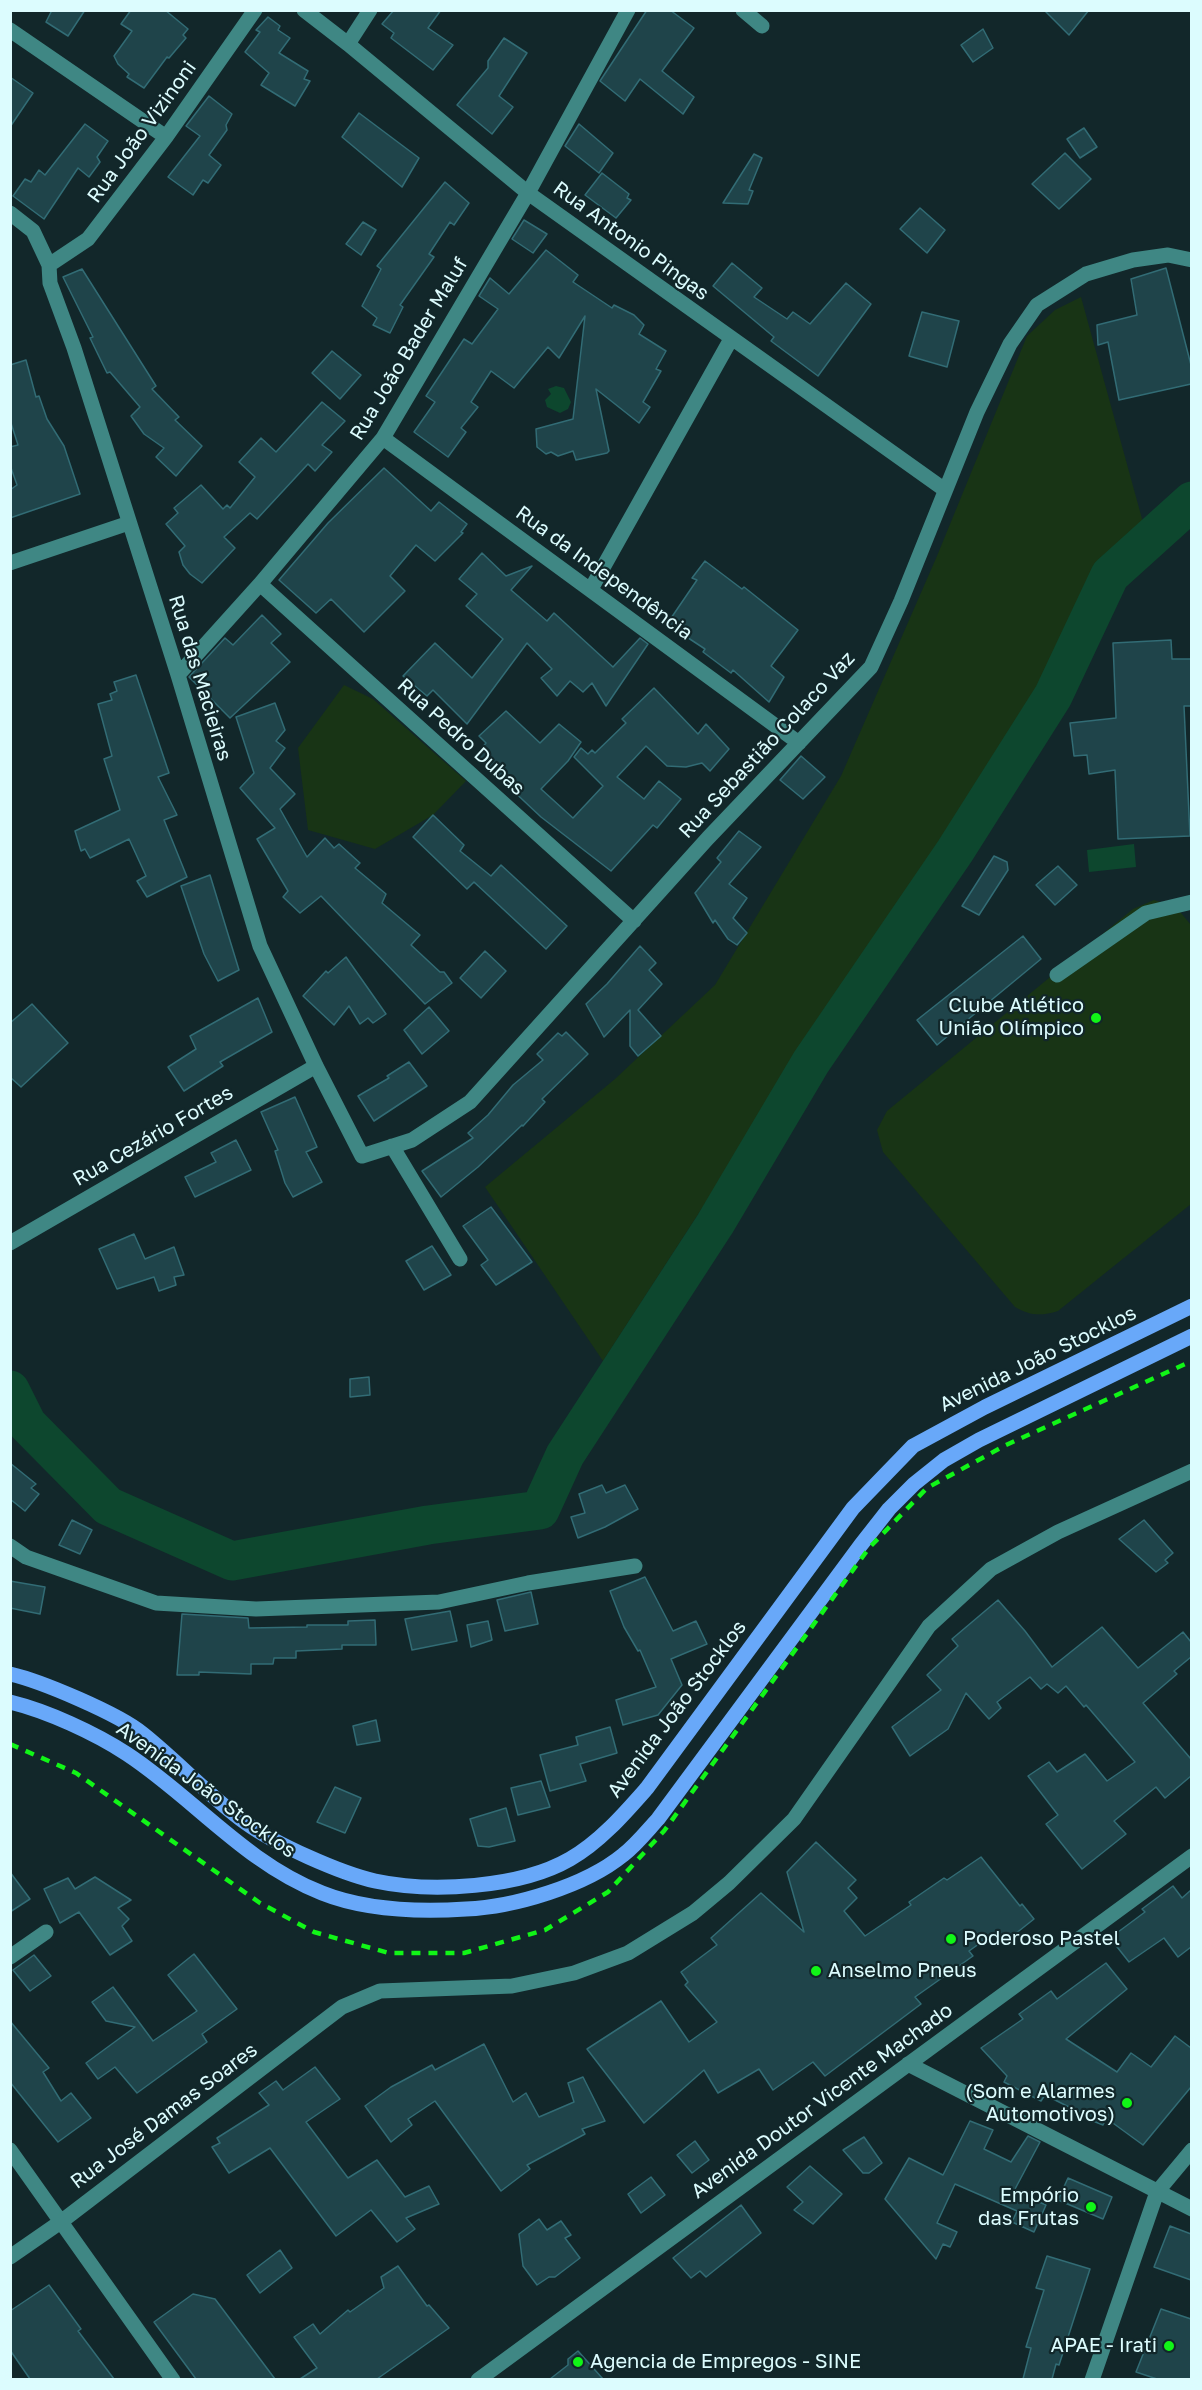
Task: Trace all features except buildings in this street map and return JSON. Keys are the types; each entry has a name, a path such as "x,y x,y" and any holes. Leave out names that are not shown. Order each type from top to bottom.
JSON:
{"main road":[{"name":"Avenida João Stocklos","path":"10,1674 23,1677 86,1703 141,1732 247,1824 325,1864 375,1881 422,1886 486,1884 527,1877 571,1858 618,1820 647,1788 853,1508 913,1446 985,1407 1191,1306"},
{"name":"Avenida João Stocklos","path":"10,1702 82,1729 127,1754 245,1850 323,1893 371,1905 421,1911 482,1908 530,1899 579,1880 622,1856 658,1819 860,1546 889,1509 914,1484 944,1460 978,1440 1191,1336"}],"street":[{"name":"Rua João Vizinoni","path":"49,265 88,239 166,137 255,10"},
{"name":"Rua Antonio Pingas","path":"304,10 528,193 945,490"},
{"path":"348,44 370,10"},
{"name":"Rua João Bader Maluf","path":"178,675 260,584 383,438 528,193 628,10"},
{"path":"743,10 762,26"},
{"path":"10,30 166,137"},
{"name":"Rua das Macieiras","path":"10,213 33,231 49,265 50,283 74,348 178,675 260,946 316,1066 362,1156"},
{"name":"Rua Sebastião Colaco Vaz","path":"362,1156 412,1140 470,1102 634,921 871,667 901,601 977,412 1010,344 1037,305 1086,274 1133,260 1168,255 1191,260"},
{"path":"591,589 731,339"},
{"name":"Rua da Independência","path":"383,438 799,743"},
{"path":"10,563 129,524"},
{"name":"Rua Pedro Dubas","path":"260,584 634,921"},
{"path":"1057,975 1146,913 1191,903"},
{"name":"Rua Cezário Fortes","path":"10,1243 316,1066"},
{"path":"392,1146 460,1259"},
{"name":"Rua José Damas Soares","path":"10,2257 62,2221 342,2007 380,1991 512,1986 574,1973 628,1953 693,1913 729,1884 794,1819 929,1626 991,1569 1058,1532 1191,1471"},
{"path":"10,1546 26,1557 156,1603 256,1609 439,1602 635,1566"},
{"name":"Avenida Doutor Vicente Machado","path":"478,2379 1191,1856"},
{"path":"10,1957 46,1932"},
{"path":"908,2064 1191,2208"},
{"path":"10,2150 173,2379"},
{"path":"1092,2379 1157,2192 1191,2150"}],"shaded area":[{"path":"1081,297 1144,526 603,1361 485,1187 615,1079 715,985 841,776 937,556 1027,336 1055,310"},
{"path":"556,386 564,388 571,402 568,409 560,413 547,407 545,400 551,394 548,389"},
{"path":"344,685 373,699 466,781 433,815 375,849 308,830 298,748"},
{"path":"1134,844 1136,867 1089,872 1087,850"},
{"name":"Clube Atlético União Olímpico","path":"1154,900 1176,907 1191,925 1191,1204 1058,1311 1031,1314 1015,1307 883,1152 877,1130 887,1111 1133,909"}],"waterway":[{"path":"10,1390 27,1424 108,1506 232,1561 428,1525 540,1510 565,1455 715,1224 811,1062 955,851 1053,696 1110,575 1192,501"}],"railway":[{"path":"10,1744 76,1773 260,1903 314,1932 389,1953 464,1953 545,1930 608,1892 664,1831 869,1548 927,1488 1006,1445 1192,1361"}],"place":[{"name":"Clube Atlético União Olímpico","path":"1096,1018"},
{"name":"Poderoso Pastel","path":"951,1939"},
{"name":"Anselmo Pneus","path":"816,1971"},
{"name":"(Som e Alarmes Automotivos)","path":"1127,2103"},
{"name":"Empório das Frutas","path":"1091,2207"},
{"name":"APAE - Irati","path":"1169,2346"},
{"name":"Agencia de Empregos - SINE","path":"578,2362"}]}
